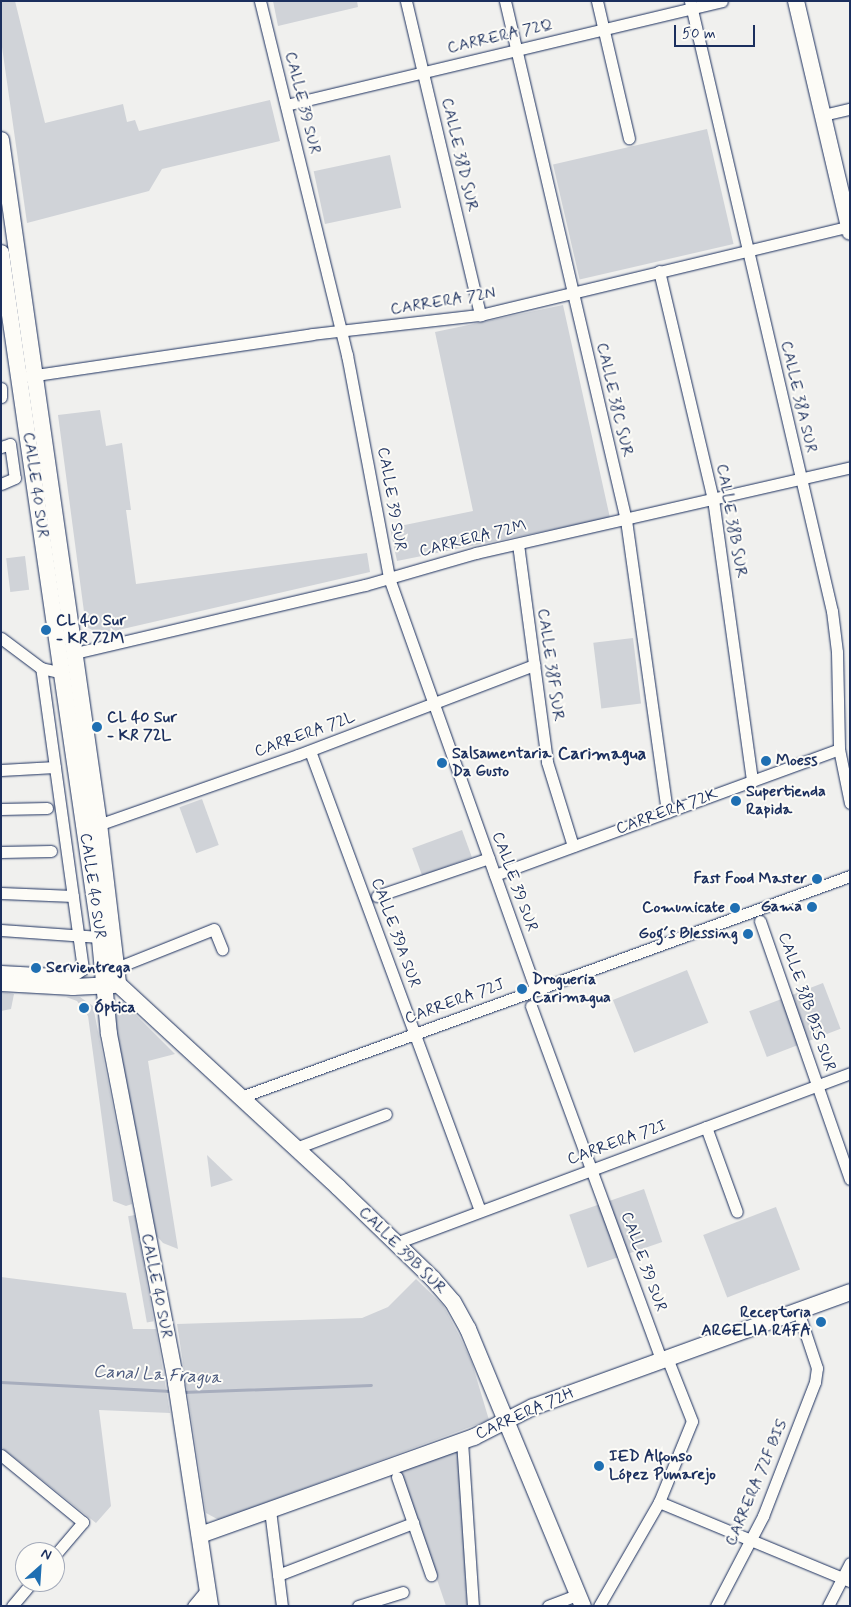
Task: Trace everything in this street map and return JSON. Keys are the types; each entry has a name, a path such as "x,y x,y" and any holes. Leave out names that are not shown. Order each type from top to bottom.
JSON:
{"street":[{"name":"CALLE 39 SUR","path":"260,1 341,331 389,578 536,990"},
{"name":"CALLE 38D SUR","path":"406,1 480,315"},
{"name":"CALLE 38C SUR","path":"505,1 626,520 667,812"},
{"path":"597,1 630,138"},
{"name":"CARRERA 72Q","path":"286,105 604,29 691,5 722,1"},
{"path":"796,1 823,115 844,179 849,228"},
{"name":"CALLE 38A SUR","path":"691,5 832,611 844,706 839,749 850,803"},
{"path":"823,115 850,109"},
{"name":"CALLE 40 SUR","path":"1,140 75,653 92,827 100,937 116,971"},
{"name":"CARRERA 72N","path":"35,376 341,331 480,315 747,250 849,228"},
{"name":"CALLE 40 SUR","path":"1,253 62,674 92,827 116,971 109,1034 135,1179 176,1383 210,1606"},
{"name":"CALLE 38B SUR","path":"660,271 713,499 752,781"},
{"path":"20,380 35,376"},
{"name":"CALLE 40 SUR","path":"1,484 15,478 6,446"},
{"name":"CARRERA 72M","path":"75,653 389,578 518,544 850,467"},
{"name":"CALLE 38F SUR","path":"518,544 547,762 573,846"},
{"path":"1,638 41,668 62,674"},
{"name":"CARRERA 72L","path":"92,827 310,751 534,665"},
{"name":"CALLE 40 SUR","path":"1,971 74,975 82,969 79,935 41,668"},
{"name":"CARRERA 72K","path":"495,875 839,749"},
{"name":"CALLE 39A SUR","path":"310,751 480,1211"},
{"path":"1,770 55,767"},
{"path":"1,809 47,808"},
{"path":"1,852 51,851"},
{"path":"377,896 489,858"},
{"name":"CARRERA 72J","path":"241,1097 850,876"},
{"path":"1,893 73,896"},
{"name":"CALLE 38B BIS SUR","path":"760,921 850,1178"},
{"path":"1,983 73,987 116,971 214,929 222,949"},
{"path":"1,930 100,937"},
{"name":"CALLE 39B SUR","path":"116,971 241,1097 433,1279 461,1315 580,1601"},
{"name":"CALLE 39 SUR","path":"531,1006 591,1170 664,1359 690,1411 692,1421 659,1502"},
{"name":"CARRERA 72I","path":"396,1243 850,1073"},
{"path":"296,1148 386,1114"},
{"path":"706,1127 737,1212"},
{"name":"CARRERA 72H","path":"200,1535 462,1441 505,1423 533,1407 850,1292"},
{"name":"CARRERA 72F BIS","path":"716,1606 752,1540 815,1382 817,1368 798,1311"},
{"path":"462,1441 473,1606"},
{"path":"1,1455 83,1522 65,1543"},
{"path":"397,1477 431,1574"},
{"path":"599,1606 659,1502 846,1580"},
{"path":"270,1510 282,1606"},
{"path":"278,1575 413,1523"},
{"path":"828,1606 846,1580 850,1563"},
{"path":"193,1606 208,1588"},
{"path":"12,1606 24,1592"},
{"path":"358,1606 403,1592"},
{"path":"548,1606 580,1601"}],"shaded area":[{"path":"1,1 15,1 45,123 123,104 127,122 135,120 139,131 270,100 280,141 162,169 149,191 27,223 1,40"},
{"path":"273,1 357,1 358,7 278,26"},
{"path":"707,129 734,244 580,280 553,165"},
{"path":"390,155 401,208 325,224 314,171"},
{"path":"563,305 610,518 397,561 390,528 473,511 435,332"},
{"path":"100,410 106,446 122,443 131,510 126,510 136,584 367,553 370,572 101,634 86,627 58,415"},
{"path":"25,556 29,590 10,592 6,558"},
{"path":"633,638 641,704 601,708 593,643"},
{"path":"202,799 219,845 196,853 179,807"},
{"path":"462,830 472,857 422,875 412,848"},
{"path":"687,970 708,1023 634,1053 613,1000"},
{"path":"823,983 841,1029 767,1057 749,1011"},
{"path":"1,992 14,994 11,1009 1,1011"},
{"path":"66,997 80,997 93,1006 132,1204 126,1206 113,1201 88,1016 77,1001"},
{"path":"123,1002 175,1054 148,1061 178,1249 163,1243 154,1233 112,1005"},
{"path":"207,1155 233,1180 211,1187"},
{"path":"644,1189 662,1242 588,1268 569,1215"},
{"path":"776,1207 800,1270 727,1298 703,1235"},
{"path":"135,1215 154,1321 147,1323 128,1216"},
{"path":"1,1277 126,1293 133,1329 156,1329 170,1413 99,1410 111,1506 96,1523 1,1447"},
{"path":"416,1279 443,1305 459,1335 472,1363 489,1420 219,1520 206,1513 177,1324 362,1318 388,1307"},
{"path":"459,1449 467,1606 446,1606 400,1471"}],"waterway":[{"name":"Canal La Fragua","path":"1,1382 171,1391"},
{"name":"Canal La Fragua","path":"182,1392 371,1385"}],"place":[{"name":"CL 40 Sur - KR 72M","path":"46,630"},
{"name":"CL 40 Sur - KR 72L","path":"97,727"},
{"name":"Moess","path":"766,761"},
{"name":"Salsamentaria Da Gusto","path":"442,763"},
{"name":"Supertienda Rapida","path":"736,801"},
{"name":"Fast Food Master","path":"817,879"},
{"name":"Gama","path":"812,907"},
{"name":"Comunicate","path":"735,908"},
{"name":"Gog´s Blessing","path":"748,934"},
{"name":"Servientrega","path":"36,968"},
{"name":"Drogueria Carimagua","path":"522,989"},
{"name":"Óptica","path":"84,1008"},
{"name":"Receptoria ARGELIA RAFA","path":"821,1322"},
{"name":"IED Alfonso López Pumarejo","path":"599,1466"}],"district":[{"name":"Carimagua","path":"602,754"}]}
